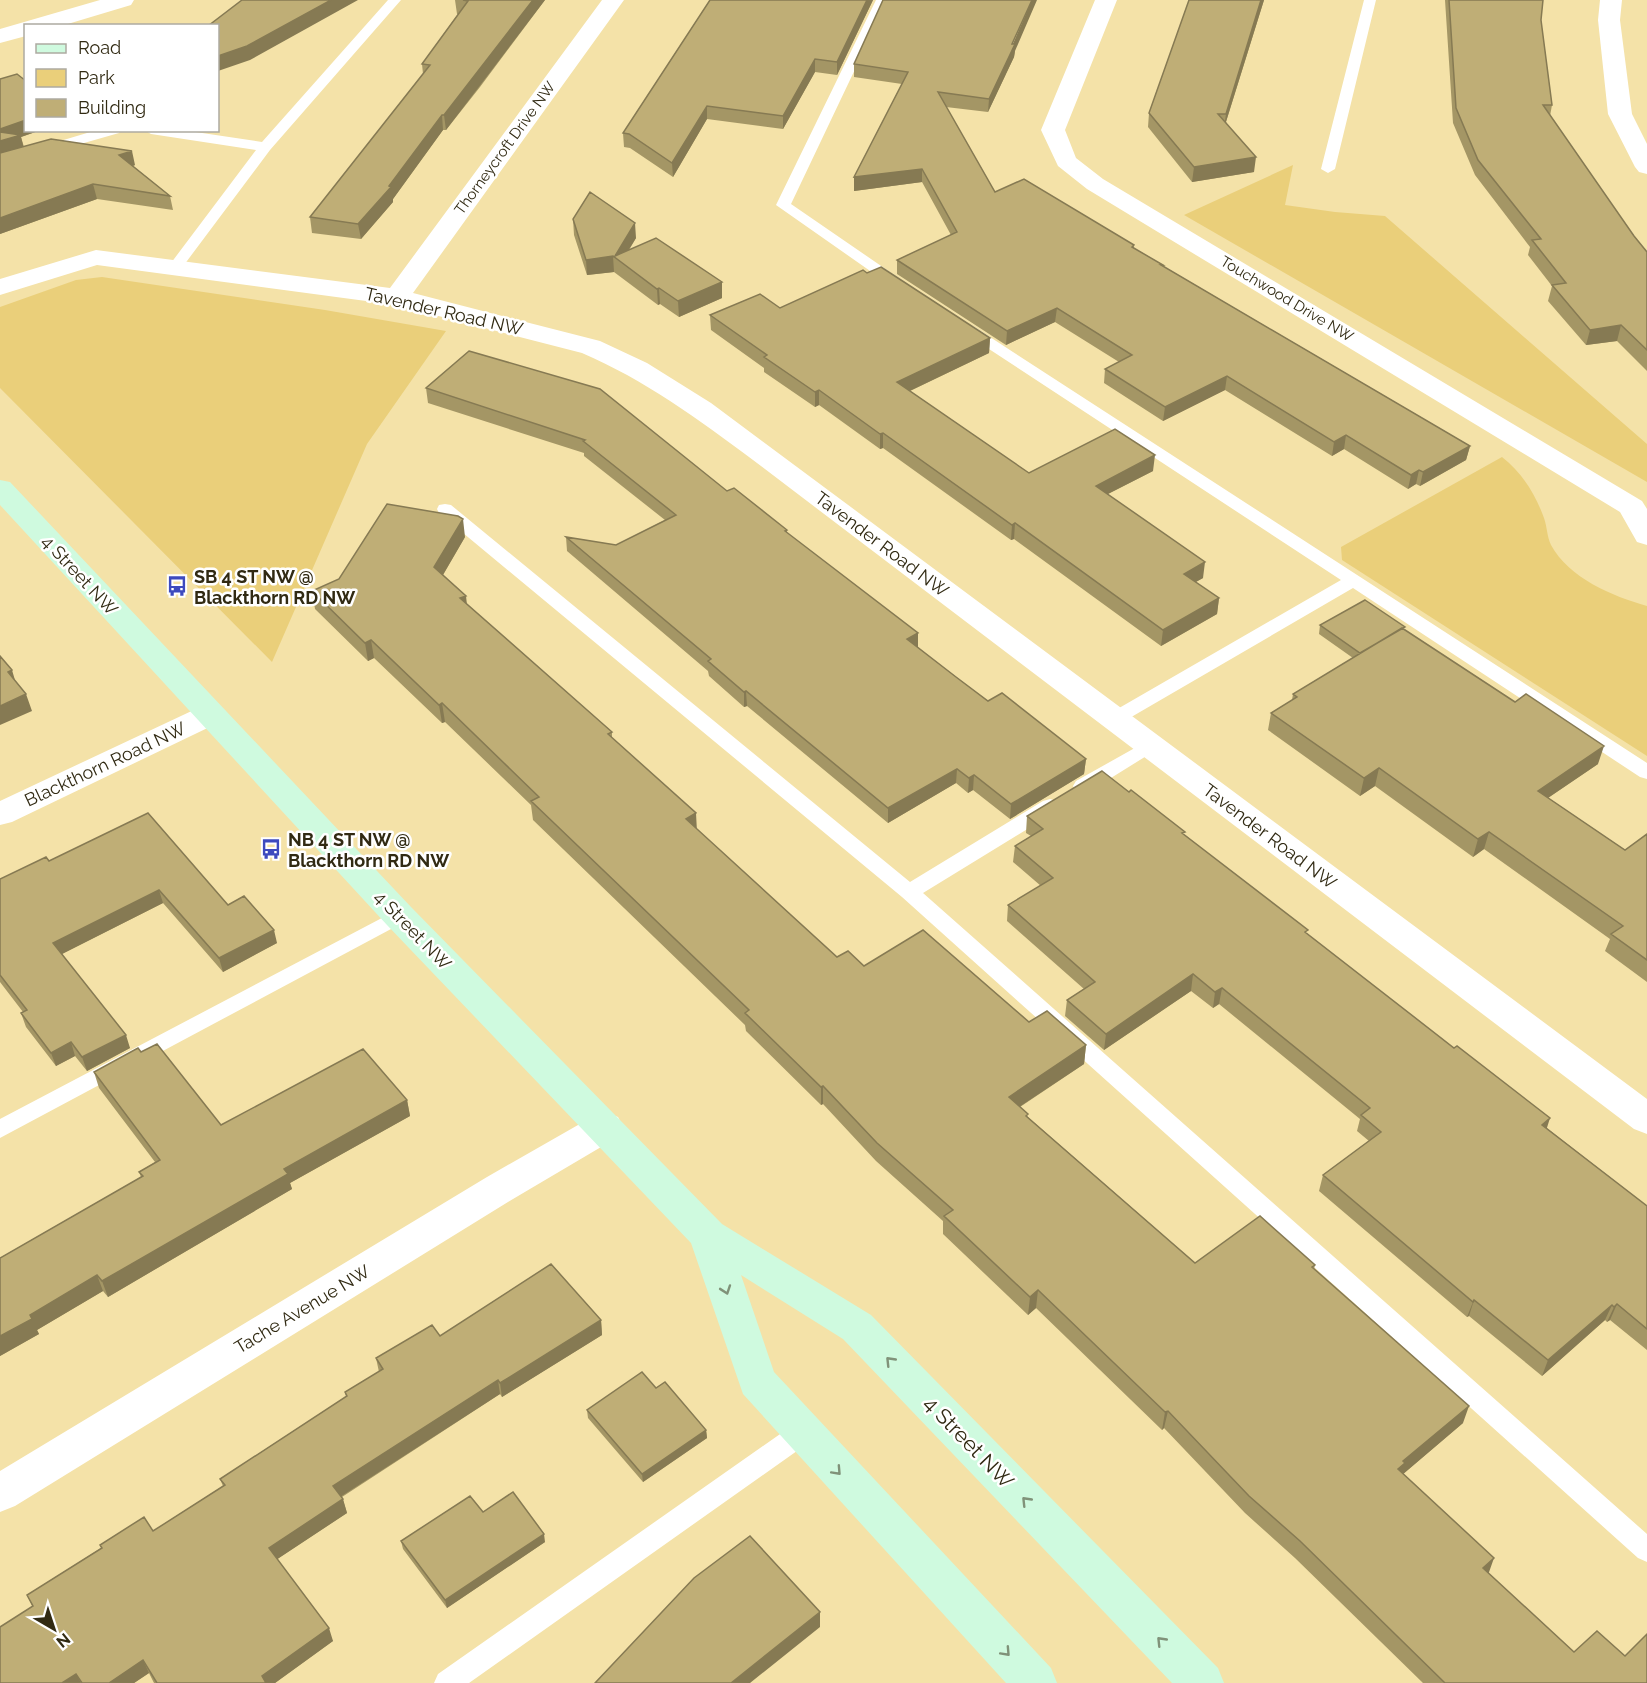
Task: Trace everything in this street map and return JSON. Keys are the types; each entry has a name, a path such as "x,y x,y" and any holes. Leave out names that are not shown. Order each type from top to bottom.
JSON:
{"main road":[{"name":"4 Street NW","path":"0,488 209,715 399,916 708,1235 857,1327 1202,1683"},
{"name":"4 Street NW","path":"708,1235 757,1382 1035,1683"}],"street":[{"path":"43,24 123,0"},
{"name":"Thorneycroft Drive NW","path":"397,297 613,0"},
{"name":"Touchwood Drive NW","path":"1106,0 1053,130 1066,161 1095,184 1632,507 1647,536"},
{"path":"1611,0 1609,20 1620,114 1647,167"},
{"path":"0,36 24,30"},
{"name":"Tavender Road NW","path":"0,287 96,257 176,266 397,297 591,347 616,357 672,388 1647,1119"},
{"name":"Blackthorn Road NW","path":"0,814 209,715"},
{"name":"Tache Avenue NW","path":"0,1493 500,1188 605,1127"}],"lane":[{"path":"176,266 265,147 395,0"},
{"path":"882,0 783,205 913,294"},
{"path":"1328,169 1370,0"},
{"path":"0,163 107,132"},
{"path":"164,132 265,147"},
{"path":"953,320 1647,772"},
{"path":"445,509 909,892 1647,1550"},
{"path":"1114,719 1354,580"},
{"path":"909,892 1149,746"},
{"path":"0,1129 399,916"},
{"path":"447,1683 802,1433"}],"green space":[{"path":"1293,165 1285,205 1385,216 1647,444 1647,482 1184,215"},
{"path":"102,277 325,310 446,331 367,444 272,662 0,388 0,307 76,280"},
{"path":"1502,457 1522,477 1532,492 1544,518 1551,545 1559,557 1580,576 1593,584 1620,597 1647,606 1647,756 1342,560 1341,547"}],"building":[{"path":"242,0 331,0 247,46 219,56 219,24 211,24"},
{"path":"463,0 533,0 442,115 389,186 391,187 358,224 310,217 430,65 422,64 468,1"},
{"path":"710,0 867,0 837,62 815,59 783,116 707,106 672,163 629,134 623,133"},
{"path":"883,0 1032,0 1012,44 1015,44 989,99 938,92 995,192 1024,179 1134,245 1132,247 1163,265 1161,265 1470,446 1423,472 1419,470 1411,475 1346,435 1334,442 1227,376 1165,407 1105,369 1132,355 1057,308 1007,331 897,260 957,232 922,169 854,177 908,72 854,64"},
{"path":"1189,0 1261,0 1226,114 1218,114 1256,157 1194,167 1149,113"},
{"path":"1449,0 1543,0 1541,20 1552,105 1543,105 1647,252 1647,350 1621,325 1590,330 1552,285 1566,283 1532,240 1541,239 1478,160 1456,108"},
{"path":"17,74 24,79 24,121 0,129 0,79"},
{"path":"0,132 21,135 0,141"},
{"path":"51,139 132,151 119,155 170,196 93,184 0,218 0,153"},
{"path":"590,192 635,223 615,256 656,238 722,282 678,301 659,288 657,289 613,256 586,260 573,219"},
{"path":"881,267 990,338 897,382 1029,473 1115,429 1155,455 1096,486 1205,562 1184,574 1219,598 1163,630 1015,523 1012,525 883,433 880,434 819,390 815,392 764,357 767,355 710,315 760,294 780,308 863,270 867,273"},
{"path":"469,351 600,389 727,491 734,488 787,530 785,531 918,633 907,639 956,677 988,701 1002,693 1086,759 1011,804 974,775 969,778 957,769 888,808 746,691 744,692 708,661 711,659 566,537 616,545 676,515 583,441 585,440 426,388"},
{"path":"387,504 458,516 463,519 434,567 466,596 460,598 612,732 608,734 696,813 686,819 837,957 848,951 864,966 923,930 1029,1022 1047,1011 1086,1045 1009,1097 1028,1114 1026,1116 1195,1263 1260,1216 1315,1265 1312,1267 1469,1406 1403,1461 1405,1463 1398,1469 1494,1558 1483,1568 1574,1652 1597,1631 1625,1656 1647,1634 1647,1683 1445,1683 1300,1541 1249,1496 1168,1411 1165,1412 1038,1290 1030,1297 944,1216 953,1210 877,1143 823,1086 821,1087 745,1013 749,1010 531,801 539,797 442,703 439,705 371,640 365,643 312,591 339,579"},
{"path":"1365,600 1405,627 1360,653 1320,625"},
{"path":"1402,628 1515,702 1526,694 1604,746 1538,791 1625,850 1647,834 1647,960 1611,934 1623,926 1489,832 1478,839 1379,768 1364,778 1271,713 1297,697 1293,694"},
{"path":"0,656 12,670 8,672 26,694 0,706"},
{"path":"1102,771 1129,792 1131,790 1185,832 1182,833 1308,930 1305,932 1454,1048 1457,1046 1550,1118 1542,1125 1647,1206 1647,1329 1617,1304 1614,1307 1612,1305 1548,1360 1474,1300 1473,1302 1323,1175 1381,1132 1361,1115 1370,1108 1222,988 1215,992 1193,974 1106,1034 1067,1000 1095,982 1008,905 1053,878 1015,846 1043,829 1027,816"},
{"path":"148,813 228,905 244,896 274,930 219,958 159,890 53,943 126,1035 82,1057 71,1042 51,1053 21,1013 27,1010 0,975 0,879 46,857 49,861"},
{"path":"157,1044 221,1125 363,1049 407,1100 284,1169 288,1174 102,1281 97,1275 30,1315 32,1319 0,1336 0,1258 143,1176 139,1172 160,1160 94,1072 138,1048 141,1052"},
{"path":"551,1264 601,1320 500,1383 498,1380 333,1486 343,1499 269,1548 329,1628 262,1676 266,1683 157,1683 143,1660 109,1683 82,1683 76,1674 62,1683 0,1683 0,1627 33,1606 27,1595 102,1548 100,1545 144,1517 153,1531 225,1485 220,1479 347,1396 345,1392 383,1369 376,1358 432,1325 440,1336"},
{"path":"642,1372 656,1388 665,1382 706,1430 642,1474 587,1410"},
{"path":"513,1492 544,1534 445,1600 401,1541 470,1496 483,1512"},
{"path":"750,1536 820,1612 731,1683 595,1683 694,1578"}],"place":[{"name":"SB 4 ST NW @ Blackthorn RD NW","path":"177,586"},
{"name":"NB 4 ST NW @ Blackthorn RD NW","path":"271,849"}]}
